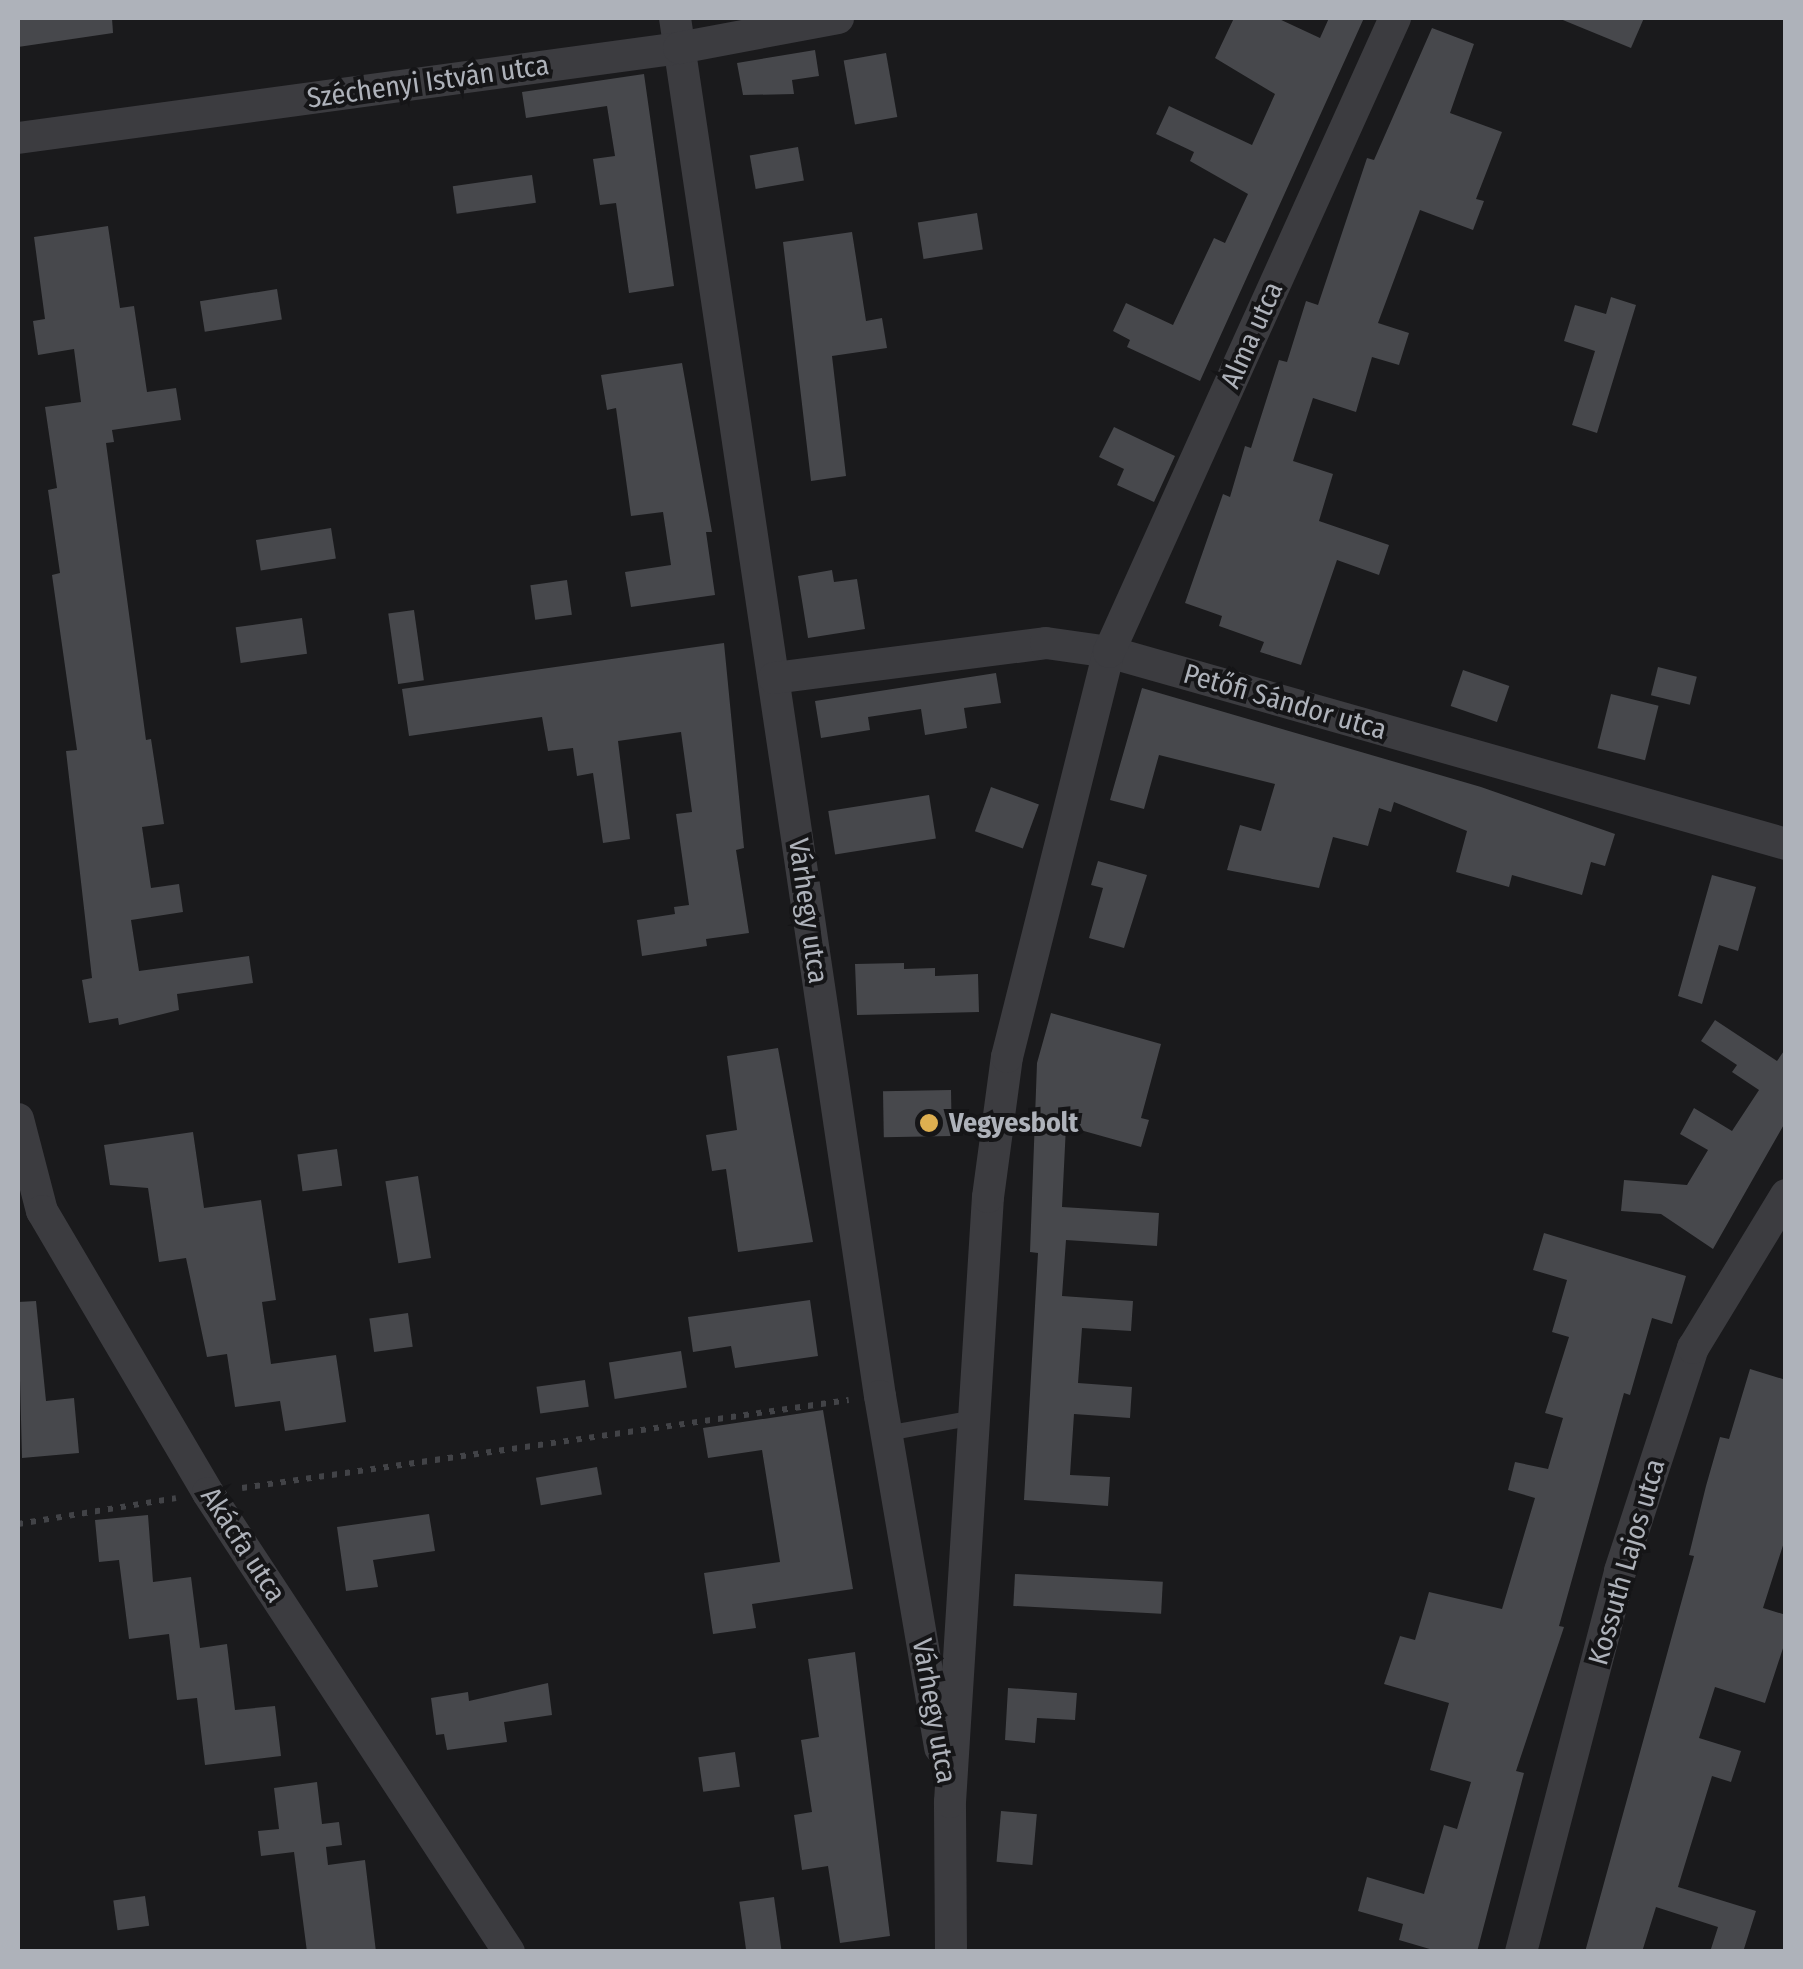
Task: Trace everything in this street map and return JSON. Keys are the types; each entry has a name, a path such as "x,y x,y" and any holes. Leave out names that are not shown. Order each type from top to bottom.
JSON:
{"street":[{"name":"Széchenyi István utca","path":"18,138 677,33 838,18"},
{"name":"Alma utca","path":"1109,652 1395,18"},
{"name":"Várhegy utca","path":"677,33 880,1396 950,1802"},
{"name":"Petőfi Sándor utca","path":"774,678 1046,643 1109,652 1786,844"},
{"name":"Várhegy utca","path":"951,1952 950,1802 988,1197 1006,1057 1109,652"},
{"name":"Akácfa utca","path":"18,1119 42,1211 208,1492 509,1952"},
{"name":"Kossuth Lajos utca","path":"1521,1952 1620,1570 1693,1348 1786,1195"}],"lane":[{"path":"886,1432 974,1417"}],"path":[{"path":"18,1524 208,1492 880,1396"}],"building":[{"path":"18,18 112,18 113,33 18,47"},
{"path":"1234,18 1277,18 1320,38 1329,18 1364,18 1200,381 1127,347 1130,340 1113,331 1126,303 1173,325 1214,238 1225,243 1248,194 1190,161 1194,152 1156,134 1169,106 1252,145 1275,94 1215,58"},
{"path":"1558,18 1644,18 1631,48"},
{"path":"1432,28 1474,44 1450,113 1502,132 1476,199 1484,201 1473,230 1420,210 1378,323 1409,333 1399,365 1372,357 1356,412 1313,398 1293,461 1333,474 1319,521 1389,545 1379,575 1337,560 1301,665 1260,652 1264,642 1219,626 1222,616 1185,603 1223,494 1230,497 1245,446 1251,448 1279,360 1287,362 1306,301 1318,305 1367,158 1374,160"},
{"path":"815,50 819,76 792,80 794,94 743,95 737,63"},
{"path":"886,53 897,117 855,124 844,60"},
{"path":"644,74 674,286 629,293 616,203 600,205 593,159 615,156 607,106 526,118 522,92"},
{"path":"798,147 804,180 756,189 750,156"},
{"path":"532,175 536,203 457,214 453,186"},
{"path":"977,213 983,250 924,259 918,222"},
{"path":"108,226 120,308 134,306 147,392 176,388 181,420 112,430 114,442 106,443 146,740 151,739 164,824 142,827 151,888 179,884 183,912 131,920 139,971 249,956 253,983 177,994 179,1010 119,1025 118,1018 89,1023 82,980 92,978 66,751 77,750 52,575 60,573 48,490 57,488 45,407 81,402 74,349 38,355 33,321 45,319 34,237"},
{"path":"852,232 866,321 882,318 887,348 832,356 846,476 811,481 783,242"},
{"path":"277,289 282,320 205,332 200,301"},
{"path":"1611,297 1636,305 1597,433 1572,425 1595,351 1564,341 1575,305 1606,314"},
{"path":"682,363 712,532 706,532 715,595 631,607 625,572 671,565 663,512 631,516 616,408 607,410 601,375"},
{"path":"1114,427 1175,456 1154,502 1117,485 1124,469 1099,457"},
{"path":"331,528 336,559 261,571 256,540"},
{"path":"832,570 834,582 857,579 865,629 808,638 798,576"},
{"path":"567,580 572,615 535,620 530,585"},
{"path":"414,610 424,680 398,684 388,614"},
{"path":"302,618 307,654 241,663 236,627"},
{"path":"724,643 744,848 736,850 749,933 706,939 707,946 642,956 637,920 675,914 674,907 689,905 676,814 692,812 681,732 618,741 630,839 603,843 593,773 577,776 573,748 548,751 542,717 409,736 402,689"},
{"path":"1658,667 1697,677 1690,705 1651,695"},
{"path":"1463,670 1509,686 1497,722 1451,706"},
{"path":"996,673 1001,703 964,708 967,728 925,735 921,709 868,717 870,730 821,738 815,701"},
{"path":"1142,688 1481,787 1615,834 1605,866 1591,862 1582,895 1512,875 1509,887 1456,872 1467,831 1394,802 1391,812 1379,808 1368,846 1333,837 1319,888 1227,870 1240,825 1261,831 1275,784 1159,755 1144,809 1110,800"},
{"path":"1611,694 1659,706 1645,760 1597,748"},
{"path":"991,787 1039,804 1023,849 975,831"},
{"path":"929,795 936,838 835,854 828,811"},
{"path":"1098,861 1147,875 1124,948 1089,938 1103,888 1091,885"},
{"path":"1712,875 1756,887 1738,951 1719,945 1702,1004 1678,996"},
{"path":"904,963 904,969 935,968 935,976 978,974 979,1012 857,1015 855,964"},
{"path":"1051,1013 1161,1044 1141,1118 1149,1120 1141,1147 1066,1126 1062,1207 1159,1213 1157,1246 1066,1240 1062,1296 1133,1301 1131,1331 1082,1328 1078,1383 1132,1387 1130,1418 1074,1414 1070,1475 1110,1477 1108,1506 1024,1500 1038,1253 1030,1252 1037,1063"},
{"path":"1715,1020 1777,1061 1786,1048 1786,1121 1713,1249 1661,1214 1621,1211 1624,1180 1687,1185 1708,1150 1680,1134 1694,1108 1732,1131 1759,1090 1732,1072 1737,1065 1701,1041"},
{"path":"778,1048 813,1242 738,1252 726,1169 712,1171 706,1135 737,1130 727,1056"},
{"path":"951,1090 952,1136 884,1137 883,1091"},
{"path":"193,1132 204,1208 261,1200 276,1300 262,1302 271,1364 336,1355 346,1422 285,1431 280,1401 235,1407 227,1354 207,1357 186,1258 159,1262 148,1188 110,1185 104,1145"},
{"path":"337,1149 342,1186 303,1191 297,1155"},
{"path":"418,1176 431,1258 398,1263 385,1181"},
{"path":"1544,1233 1686,1276 1672,1324 1652,1318 1630,1395 1624,1393 1559,1626 1564,1627 1516,1771 1524,1773 1477,1952 1440,1952 1399,1940 1403,1924 1358,1911 1367,1877 1424,1894 1444,1825 1457,1829 1471,1782 1430,1770 1449,1703 1384,1684 1400,1636 1415,1640 1429,1592 1502,1609 1535,1498 1508,1490 1515,1462 1548,1469 1563,1418 1545,1413 1569,1337 1552,1332 1567,1280 1533,1270"},
{"path":"810,1300 818,1356 735,1368 731,1346 693,1352 688,1317"},
{"path":"36,1301 46,1401 74,1398 79,1453 22,1458 18,1302"},
{"path":"408,1313 413,1347 374,1352 369,1318"},
{"path":"681,1351 687,1388 615,1399 609,1362"},
{"path":"1750,1369 1786,1380 1786,1536 1763,1608 1786,1615 1786,1639 1765,1703 1715,1687 1699,1738 1741,1751 1731,1782 1712,1776 1678,1887 1756,1911 1743,1952 1710,1952 1718,1927 1656,1907 1642,1952 1585,1952 1694,1556 1689,1555 1706,1486 1720,1437 1729,1439"},
{"path":"585,1380 589,1407 540,1414 536,1387"},
{"path":"823,1410 853,1589 752,1604 756,1628 713,1634 704,1573 780,1562 762,1450 708,1458 703,1428"},
{"path":"597,1467 602,1495 541,1505 536,1478"},
{"path":"429,1514 435,1551 373,1560 378,1587 346,1591 337,1527"},
{"path":"148,1515 153,1582 191,1577 200,1648 227,1644 235,1710 275,1706 281,1756 205,1765 197,1698 177,1700 169,1634 129,1639 119,1560 99,1562 95,1520"},
{"path":"1015,1574 1163,1582 1161,1614 1013,1606"},
{"path":"855,1652 890,1936 840,1943 828,1866 802,1870 794,1815 812,1812 801,1740 819,1737 808,1659"},
{"path":"548,1683 552,1715 504,1722 507,1742 447,1750 444,1734 436,1735 431,1698 468,1692 469,1701"},
{"path":"1008,1688 1077,1693 1075,1720 1037,1718 1035,1743 1005,1740"},
{"path":"735,1752 740,1787 703,1792 698,1757"},
{"path":"317,1782 322,1824 339,1822 342,1845 326,1847 328,1865 365,1860 376,1952 307,1952 294,1852 261,1856 258,1831 279,1829 274,1788"},
{"path":"1001,1811 1037,1814 1032,1865 997,1862"},
{"path":"145,1896 149,1926 117,1930 113,1900"},
{"path":"774,1897 782,1952 746,1952 739,1902"}],"place":[{"name":"Vegyesbolt","path":"929,1123"}]}
